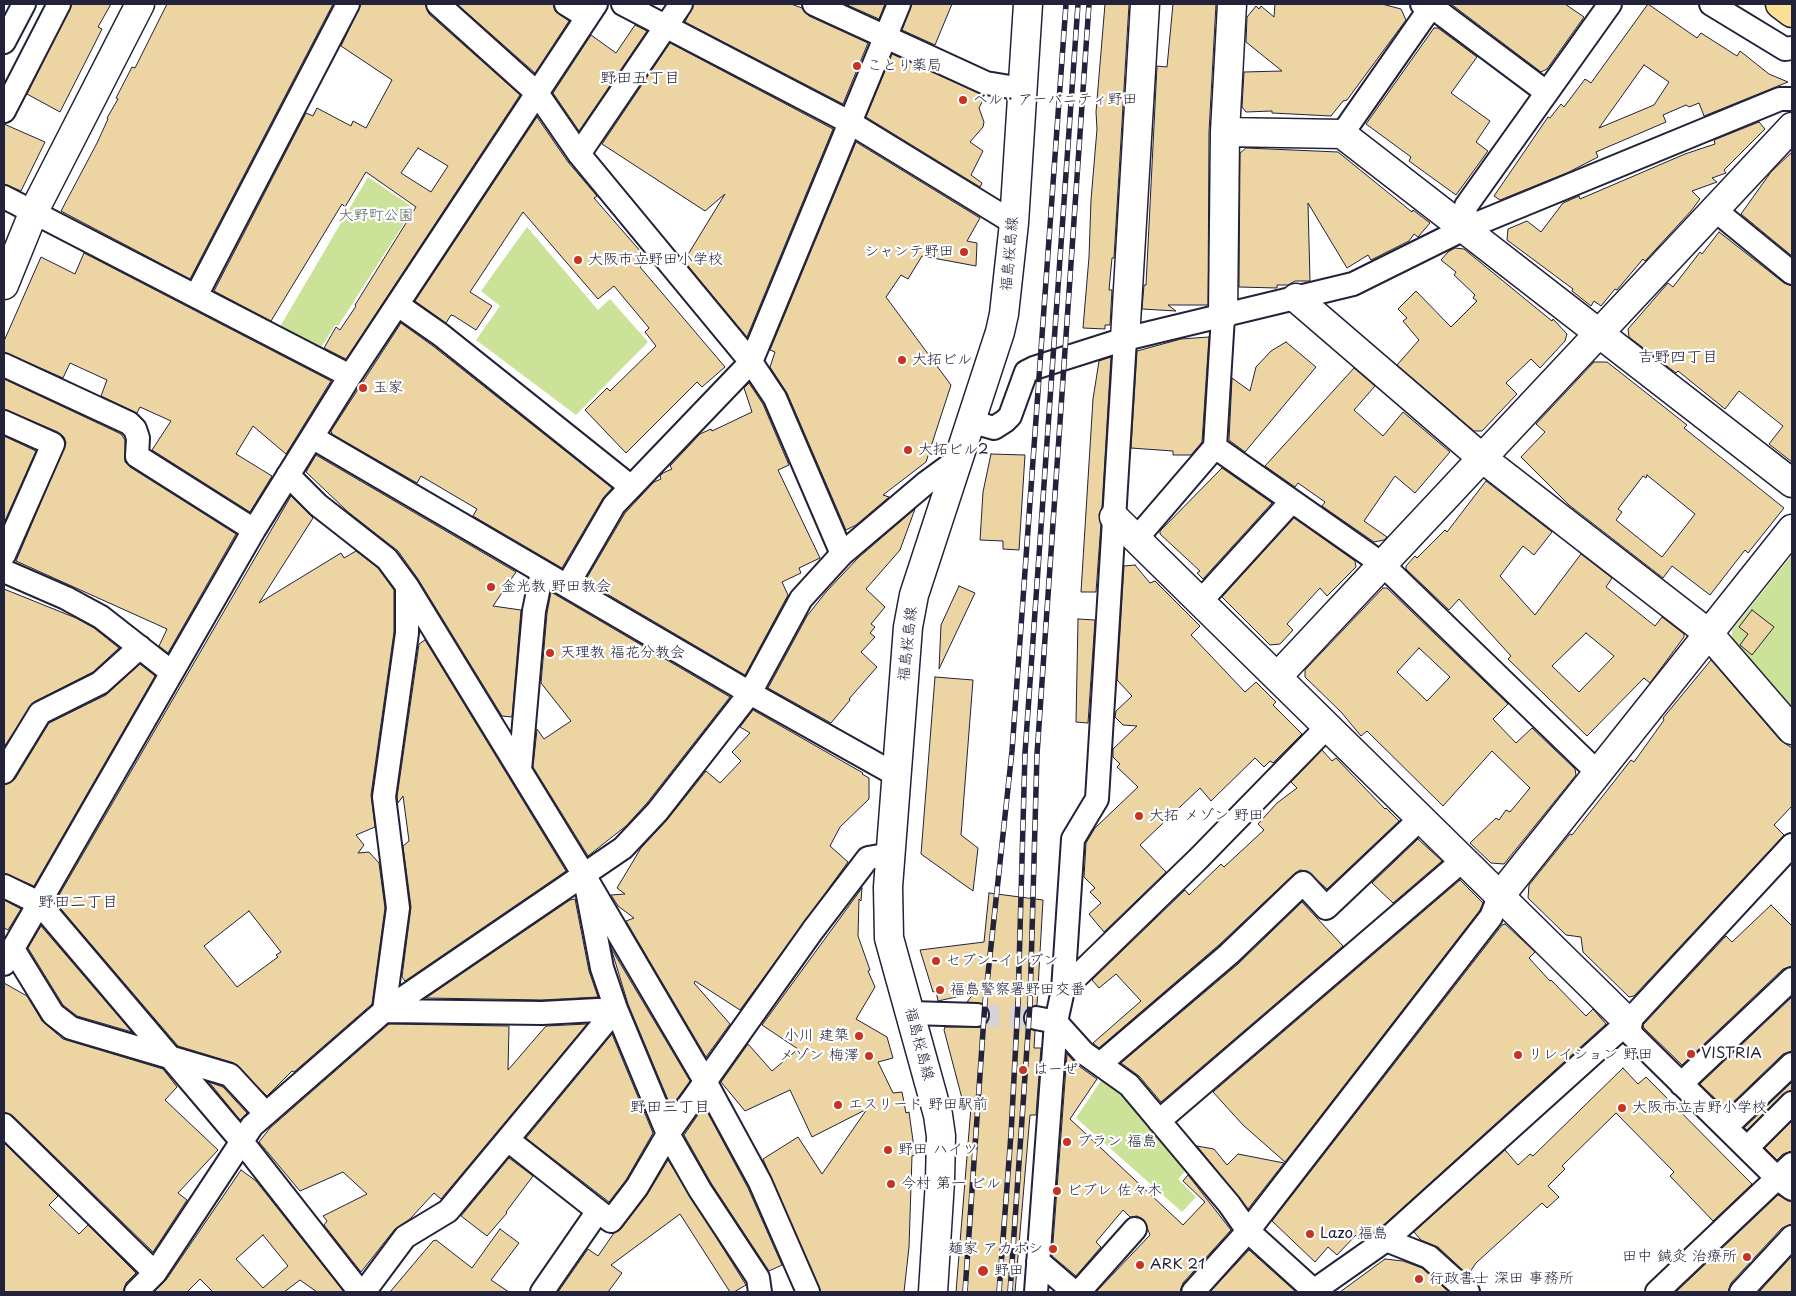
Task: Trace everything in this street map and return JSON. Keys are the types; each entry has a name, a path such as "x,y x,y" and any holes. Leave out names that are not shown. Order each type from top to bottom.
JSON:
{"main road":[{"path":"1780,4 1792,13"}],"street":[{"path":"4,42 24,4"},
{"path":"4,111 59,4"},
{"path":"4,286 34,211 140,4"},
{"path":"196,296 348,4"},
{"path":"438,4 537,93 579,154 751,362 776,398 842,554"},
{"path":"266,1114 230,1075 165,1054 71,1028 54,1014 8,956 170,671 254,530 350,376 592,10 566,4"},
{"path":"623,4 849,122 1014,223"},
{"path":"579,154 681,4"},
{"path":"814,4 986,83 1022,89"},
{"path":"567,586 614,505 630,486 751,362 899,4"},
{"name":"福島桜島線","path":"933,1292 941,1136 938,1114 889,938 887,915 891,854 908,627 914,595 1000,332 1014,223 1028,4"},
{"path":"1063,990 1073,839 1096,799 1145,4"},
{"path":"1136,539 1215,447 1222,316 1225,132 1232,4"},
{"path":"1464,229 1466,206 1610,4"},
{"path":"1711,4 1785,49 1792,48"},
{"path":"1342,134 1428,5 1546,92"},
{"path":"970,425 980,424 994,428 1005,421 1010,416 1026,372 1034,368 1125,339 1353,284 1464,229 1780,99 1792,99"},
{"path":"1277,676 1792,127"},
{"path":"1225,132 1342,134 1792,482"},
{"path":"4,196 350,376"},
{"path":"1715,210 1792,272"},
{"path":"1296,298 1482,458 1708,633 1792,730"},
{"path":"398,305 441,335 630,486"},
{"path":"4,365 129,423 135,429 138,438 137,456 254,530"},
{"path":"4,422 53,444 4,556"},
{"path":"312,437 750,694 898,776"},
{"path":"1215,447 1382,564 1596,772"},
{"path":"136,1292 155,1273 252,1126 384,1012 623,848 642,829 750,694 801,599 842,554 927,482 957,460"},
{"path":"288,475 318,505 387,560 408,586 584,875 705,1081 760,1182 808,1292"},
{"path":"1200,602 1292,501"},
{"path":"1114,517 1628,1022 1632,1035 1747,1148 1787,1177 1657,1292"},
{"path":"1193,1292 1248,1230 1491,917 1499,897 1596,772 1792,529"},
{"path":"4,570 101,616 170,671"},
{"path":"520,770 534,612 542,572"},
{"path":"384,1012 398,908 384,798 407,633 408,586"},
{"path":"4,772 40,713 100,683 140,647"},
{"path":"1036,1292 1046,1020 1063,990 1191,866 1327,727"},
{"path":"1100,1064 1228,954 1303,883 1326,908 1420,819"},
{"path":"1046,1020 1084,1053 1128,1085 1230,1204 1248,1230 1312,1291 1386,1240 1628,1022 1792,845"},
{"path":"542,1292 604,1216 637,1187 668,1134 705,1081 813,930 868,858 891,854"},
{"path":"1159,1121 1462,861"},
{"path":"584,875 602,968 616,1010 668,1134 700,1190 758,1278 760,1292"},
{"path":"4,886 39,903 242,1143 360,1292"},
{"path":"1682,1084 1792,979"},
{"path":"384,1012 542,1013 616,1010"},
{"path":"364,1292 405,1237 448,1211 616,1010"},
{"path":"911,1013 977,1015"},
{"path":"1726,1127 1792,1064"},
{"path":"1747,1148 1792,1103"},
{"path":"4,1125 155,1273"},
{"path":"508,1140 604,1216"},
{"path":"1079,1292 1135,1229"},
{"path":"1741,1292 1792,1237"},
{"path":"1386,1240 1429,1257 1465,1291"},
{"path":"1038,1261 1074,1292"}],"green space":[{"name":"大野町公園","path":"368,177 414,208 338,326 335,325 319,351 282,330 281,325"},
{"path":"527,227 598,310 610,299 648,342 576,415 476,340 500,306 481,291"},
{"path":"1792,555 1792,708 1732,644 1732,630"},
{"path":"1104,1076 1127,1094 1189,1167 1178,1179 1196,1197 1182,1212 1076,1118"}],"building":[{"path":"72,4 111,4 98,27 102,29 60,112 27,94"},
{"path":"167,4 333,4 190,279 61,211 97,143 107,118 118,99 116,98 132,67 135,68"},
{"path":"361,4 425,4 429,14 520,95 346,359 324,348 336,327 340,330 356,306 416,207 366,172 345,207 342,204 271,321 214,291 306,113 313,116 317,108 351,126 353,121 366,128 392,80 341,46","holes":["418,148 448,166 431,192 401,173"]},
{"path":"457,4 553,4 555,11 569,21 535,73"},
{"path":"694,4 791,4 802,8 809,16 868,43 843,104 685,22"},
{"path":"845,4 885,4 879,19"},
{"path":"912,4 952,4 935,45 902,30"},
{"path":"1105,4 1129,4 1114,258 1112,258 1109,290 1112,290 1110,325 1105,325 1105,329 1083,328 1097,129 1096,112"},
{"path":"1173,4 1216,4 1209,132 1208,305 1168,305 1176,311 1142,309 1144,285 1146,285 1157,66 1167,67"},
{"path":"1275,4 1382,4 1401,9 1406,20 1347,100 1343,101 1331,116 1272,113 1272,111 1246,112 1242,107 1244,72 1282,71 1246,42 1247,17 1256,6 1259,9 1261,6 1274,17"},
{"path":"1451,4 1565,4 1584,17 1547,69 1541,72"},
{"path":"1648,4 1697,38 1701,33 1737,56 1740,51 1769,74 1788,82 1704,116 1699,103 1689,107 1686,105 1663,115 1666,122 1596,152 1598,157 1569,172 1500,200 1494,196 1548,117 1550,118 1561,104 1564,107 1585,79 1591,83","holes":["1644,65 1669,82 1654,105 1599,128"]},
{"path":"635,25 647,31 579,131 553,93 591,35 616,53"},
{"path":"1434,28 1438,28 1477,57 1451,93 1490,121 1476,142 1488,151 1456,195 1409,161 1411,157 1366,124"},
{"path":"670,43 833,129 747,337 684,261 725,194 705,211 602,144"},
{"path":"892,54 985,96 979,108 984,122 983,127 970,142 983,151 971,175 982,183 980,187 866,117"},
{"path":"537,117 568,162 597,196 594,198 648,260 640,267 725,367 702,387 697,382 626,453 585,410 607,388 610,391 656,346 645,332 649,328 614,286 598,299 523,212 470,292 492,306 476,330 451,315 446,323 415,301"},
{"path":"1759,122 1765,129 1724,170 1726,173 1712,178 1717,182 1692,191 1700,199 1691,211 1645,261 1643,259 1601,306 1594,301 1591,306 1572,291 1573,289 1507,240 1508,229 1527,221 1541,232 1563,203 1579,196 1580,199 1685,154 1715,144 1714,140"},
{"path":"4,124 45,142 21,191 4,184"},
{"path":"856,142 980,218 967,241 977,243 976,266 922,256 908,279 901,275 886,297 951,385 926,462 883,495 889,497 856,525 846,530 787,393 770,367 775,352 770,350"},
{"path":"1246,148 1338,152 1412,212 1413,210 1430,223 1418,237 1414,234 1409,241 1371,260 1368,255 1347,268 1308,203 1310,281 1295,281 1288,285 1277,285 1277,288 1239,287 1240,153"},
{"path":"1792,152 1792,256 1741,214 1771,172"},
{"path":"1719,232 1784,283 1792,286 1792,462 1769,444 1783,426 1739,391 1725,409 1678,371 1676,373 1629,337 1628,329 1668,283 1673,287 1700,252 1702,254"},
{"path":"1455,248 1464,249 1552,321 1553,319 1567,334 1565,341 1540,368 1531,359 1506,383 1517,394 1482,431 1474,431 1397,365 1419,340 1403,321 1407,318 1398,309 1416,291 1451,327 1477,301 1473,298 1475,295 1454,275 1456,272 1441,260 1448,252"},
{"path":"84,253 331,381 286,454 253,426 236,454 272,476 250,512 152,450 171,421 140,407 137,413 101,396 107,380 70,363 63,378 4,352 4,341 41,257 75,274"},
{"path":"401,323 433,346 612,488 603,498 562,568 473,516 477,509 421,476 417,483 332,434 331,431"},
{"path":"1209,337 1202,442 1191,455 1173,455 1173,451 1131,448 1137,351 1181,339"},
{"path":"1286,342 1316,367 1245,452 1229,440 1232,378 1250,391 1256,367 1271,351"},
{"path":"1111,357 1102,508 1099,514 1101,524 1096,592 1081,592 1093,399 1099,361"},
{"path":"1594,362 1607,362 1687,425 1684,428 1784,508 1748,553 1745,550 1710,595 1672,566 1663,578 1569,505 1521,457 1545,432 1536,424","holes":["1647,475 1695,514 1662,557 1616,520 1622,512 1618,509 1643,476 1646,478"]},
{"path":"1354,368 1375,386 1354,410 1383,436 1403,412 1450,452 1415,493 1395,476 1364,521 1387,537 1384,540 1374,542 1322,506 1325,502 1298,483 1295,487 1265,466"},
{"path":"4,379 121,434 125,440 125,462 130,467 236,534 168,653 159,646 167,629 16,561 66,443 64,437 58,432 4,409"},
{"path":"749,383 763,404 789,465 778,470 820,558 799,568 801,573 782,582 788,595 745,675 585,581 625,513 654,482 661,479 660,476 663,473 672,469 670,466 700,434 711,429 712,431 752,412 744,388"},
{"path":"4,436 36,451 4,523"},
{"path":"991,454 1025,455 1019,550 1003,549 1003,541 980,540 983,492"},
{"path":"316,455 516,572 493,606 521,610 512,717 502,716 418,579 398,551 347,511 306,472"},
{"path":"1222,468 1272,503 1203,579 1197,573 1200,571 1160,534 1160,531"},
{"path":"1486,481 1552,532 1534,555 1523,546 1500,576 1535,615 1581,554 1612,578 1606,587 1655,626 1662,617 1684,634 1684,637 1650,683 1644,678 1587,736 1508,659 1511,656 1459,599 1449,610 1406,569 1406,566 1415,556 1417,558 1445,530 1447,532","holes":["1586,633 1614,656 1579,692 1552,666"]},
{"path":"291,496 313,518 259,603 341,553 344,558 356,551 378,568 394,590 394,632 371,795 375,827 356,835 364,845 358,853 369,852 379,863 385,908 372,1004 294,1072 292,1071 267,1096 234,1063 178,1046 55,902","holes":["249,911 281,952 276,955 278,957 237,987 204,946"]},
{"path":"915,509 900,550 866,589 885,607 871,624 875,627 870,633 875,637 861,652 877,667 850,700 831,723 768,688 807,616 826,592 858,558"},
{"path":"1294,518 1355,561 1356,567 1327,596 1320,588 1287,624 1293,630 1280,644 1270,645 1222,597"},
{"path":"1135,565 1150,583 1155,581 1200,626 1191,635 1245,692 1256,682 1276,702 1273,705 1302,734 1273,763 1270,761 1264,767 1255,758 1211,801 1200,788 1140,845 1166,872 1104,932 1089,914 1101,903 1090,892 1095,888 1084,877 1086,843 1095,828 1138,787 1117,767 1120,764 1113,757 1113,749 1137,726 1123,725 1115,717 1116,711 1132,696 1117,680 1124,566"},
{"path":"959,586 975,593 939,669 941,625"},
{"path":"1383,588 1387,588 1508,704 1493,719 1516,743 1532,728 1575,769 1576,775 1504,864 1491,863 1470,843 1496,818 1499,820 1506,810 1510,812 1530,788 1492,751 1443,806 1367,731 1361,736 1341,712 1305,677 1305,670","holes":["1419,648 1450,677 1427,701 1397,672"]},
{"path":"4,589 76,618 94,628 119,648 93,672 34,702 4,747"},
{"path":"551,592 730,697 647,803 626,826 588,856 533,767 537,729 544,739 571,721 541,683 547,613"},
{"path":"1752,610 1774,627 1752,655 1740,645 1748,634 1739,627"},
{"path":"1078,619 1095,620 1088,723 1076,722"},
{"path":"425,640 566,871 405,981 402,977 411,907 403,846 409,841 403,796 398,803 397,797 419,644"},
{"path":"1711,660 1780,740 1792,748 1792,806 1774,825 1784,835 1634,996 1629,997 1583,952 1581,937 1566,935 1528,898 1529,885 1570,834 1572,835 1631,760 1634,762 1664,720 1663,718"},
{"path":"140,664 155,676 34,886 4,873 4,785 15,779 49,723 106,695"},
{"path":"935,677 973,680 961,835 978,848 973,891 921,854"},
{"path":"753,710 863,773 869,778 869,799 840,827 830,846 848,862 740,1010 695,981 694,983 730,1024 706,1057 626,921 634,918 618,906 611,895 625,894 617,888 641,848 667,820 706,771 720,783 741,761 732,752 750,733 740,727"},
{"path":"1322,750 1332,761 1336,758 1399,821 1327,889 1307,871 1300,870 1294,874 1220,944 1099,1048 1093,1043 1141,1001 1116,974 1099,988 1092,980 1185,890 1189,895 1221,864 1224,867 1264,830 1258,824 1277,803 1297,788 1291,782"},
{"path":"1418,839 1442,861 1393,903 1372,883"},
{"path":"1460,880 1483,903 1480,910 1285,1162 1243,1125 1213,1092"},
{"path":"862,888 861,901 859,899 858,936 870,970 868,971 875,987 856,1019 887,1037 893,1058 878,1062 893,1093 902,1092 906,1113 909,1112 915,1155 912,1156 909,1247 904,1292 821,1292 763,1159 798,1137 822,1174 867,1109 812,1137 790,1090 745,1111 721,1082 748,1044 772,1071 798,1049 762,1025"},
{"path":"989,893 1043,900 1037,1005 1027,1009 1023,1016 1027,1027 1035,1031 1034,1048 1041,1048 1036,1115 1030,1115 1015,1292 956,1292 971,1107 964,1106 944,1030 945,1027 983,1027 990,1015 983,1004 967,1002 974,993 938,1001 936,991 933,992 920,950 984,942"},
{"path":"575,899 589,971 598,997 542,1000 426,998 570,900"},
{"path":"4,900 21,909 8,930 4,928"},
{"path":"1302,902 1343,946 1161,1102 1139,1076 1121,1063 1238,964"},
{"path":"1771,905 1792,926 1792,966 1783,969 1682,1065 1643,1025 1726,936 1732,942"},
{"path":"1505,924 1535,952 1529,958 1550,981 1586,1016 1593,1009 1606,1024 1378,1230 1361,1241 1356,1235 1337,1255 1328,1247 1315,1262 1272,1221 1502,925"},
{"path":"41,926 132,1032 77,1016 63,1005 28,948"},
{"path":"611,948 690,1081 671,1107 628,1004"},
{"path":"4,983 27,996 42,1021 63,1039 163,1069 177,1087 165,1100 218,1150 178,1193 187,1200 153,1252 13,1116 4,1112"},
{"path":"1792,997 1792,1051 1783,1054 1726,1109 1700,1084"},
{"path":"389,1024 509,1026 508,1070 546,1026 587,1024 441,1199 434,1193 410,1219 395,1229 361,1272 324,1225 327,1221 323,1216 367,1194 343,1172 300,1191 259,1142 270,1128"},
{"path":"612,1034 653,1133 626,1180 609,1202 526,1138"},
{"path":"1067,1054 1076,1064 1097,1079 1070,1119 1183,1225 1205,1202 1183,1181 1188,1175 1231,1230 1183,1283 1180,1292 1096,1292 1150,1235 1144,1220 1137,1216 1130,1217 1123,1210 1096,1242 1101,1247 1076,1276 1052,1256"},
{"path":"1623,1068 1638,1084 1646,1077 1752,1184 1713,1221 1670,1176 1674,1172 1616,1113 1562,1166 1565,1169 1548,1186 1559,1197 1547,1208 1542,1203 1476,1263 1468,1275 1438,1247 1421,1240 1414,1232 1505,1150 1518,1165 1530,1154 1533,1156"},
{"path":"209,1082 223,1087 247,1113 240,1120"},
{"path":"1792,1082 1792,1090 1783,1094 1747,1130 1744,1128"},
{"path":"704,1106 748,1188 782,1265 769,1271 711,1183 684,1135"},
{"path":"1792,1121 1792,1151 1783,1154 1777,1160 1765,1148"},
{"path":"4,1143 58,1196 49,1205 79,1234 88,1225 136,1273 126,1283 123,1292 4,1292"},
{"path":"1197,1146 1214,1149 1227,1165 1238,1154 1284,1163 1248,1209"},
{"path":"509,1158 533,1176 507,1213 487,1236 461,1216"},
{"path":"668,1160 746,1285 734,1292 730,1292 680,1214 611,1265 622,1273 608,1292 558,1292 588,1249 598,1256 614,1233 621,1229 647,1195"},
{"path":"241,1170 256,1181 344,1292 317,1292 300,1280 284,1292 213,1292 200,1279 187,1292 154,1292 166,1280","holes":["263,1235 288,1266 263,1288 236,1259"]},
{"path":"1778,1195 1792,1202 1792,1224 1782,1228 1731,1283 1728,1292 1676,1292"},
{"path":"500,1229 519,1243 491,1280 509,1292 390,1292 433,1241 436,1240 472,1268"},
{"path":"1249,1250 1296,1292 1210,1292"},
{"path":"1792,1256 1792,1292 1759,1292"},
{"path":"1385,1259 1403,1261 1422,1268 1449,1292 1340,1292"}],"tunnel":[{"path":"977,1015 1036,1018"}],"railway":[{"path":"965,1292 985,1002 1012,751 1066,4"},
{"path":"999,1292 1011,1134 1018,1003 1025,753 1078,4"},
{"path":"1010,1292 1030,1004 1037,754 1089,4"}],"place":[{"name":"ことり薬局","path":"857,66"},
{"name":"ベル・アーバニティ野田","path":"963,100"},
{"name":"シャンテ野田","path":"964,252"},
{"name":"大阪市立野田小学校","path":"578,260"},
{"name":"大拓ビル","path":"902,360"},
{"name":"玉家","path":"363,388"},
{"name":"大拓ビル2","path":"908,450"},
{"name":"金光教 野田教会","path":"491,587"},
{"name":"天理教 福花分教会","path":"550,653"},
{"name":"大拓 メゾン 野田","path":"1139,816"},
{"name":"セブン-イレブン","path":"936,961"},
{"name":"福島警察署野田交番","path":"940,990"},
{"name":"小川 建築","path":"859,1036"},
{"name":"VISTRIA","path":"1691,1054"},
{"name":"リレイション 野田","path":"1518,1055"},
{"name":"メゾン 梅澤","path":"869,1056"},
{"name":"はーぜ","path":"1023,1070"},
{"name":"エスリード 野田駅前","path":"838,1105"},
{"name":"大阪市立吉野小学校","path":"1622,1108"},
{"name":"ブラン 福島","path":"1067,1142"},
{"name":"野田 ハイツ","path":"888,1150"},
{"name":"今村 第一 ビル","path":"891,1184"},
{"name":"ビブレ 佐々木","path":"1057,1191"},
{"name":"Lazo 福島","path":"1310,1234"},
{"name":"麺家 アカボシ","path":"1053,1249"},
{"name":"田中 鍼灸 治療所","path":"1747,1257"},
{"name":"ARK 21","path":"1140,1265"},
{"name":"野田","path":"983,1271"},
{"name":"行政書士 深田 事務所","path":"1419,1279"}],"district":[{"name":"野田五丁目","path":"640,79"},
{"name":"吉野四丁目","path":"1678,358"},
{"name":"野田二丁目","path":"78,903"},
{"name":"野田三丁目","path":"670,1108"}]}
